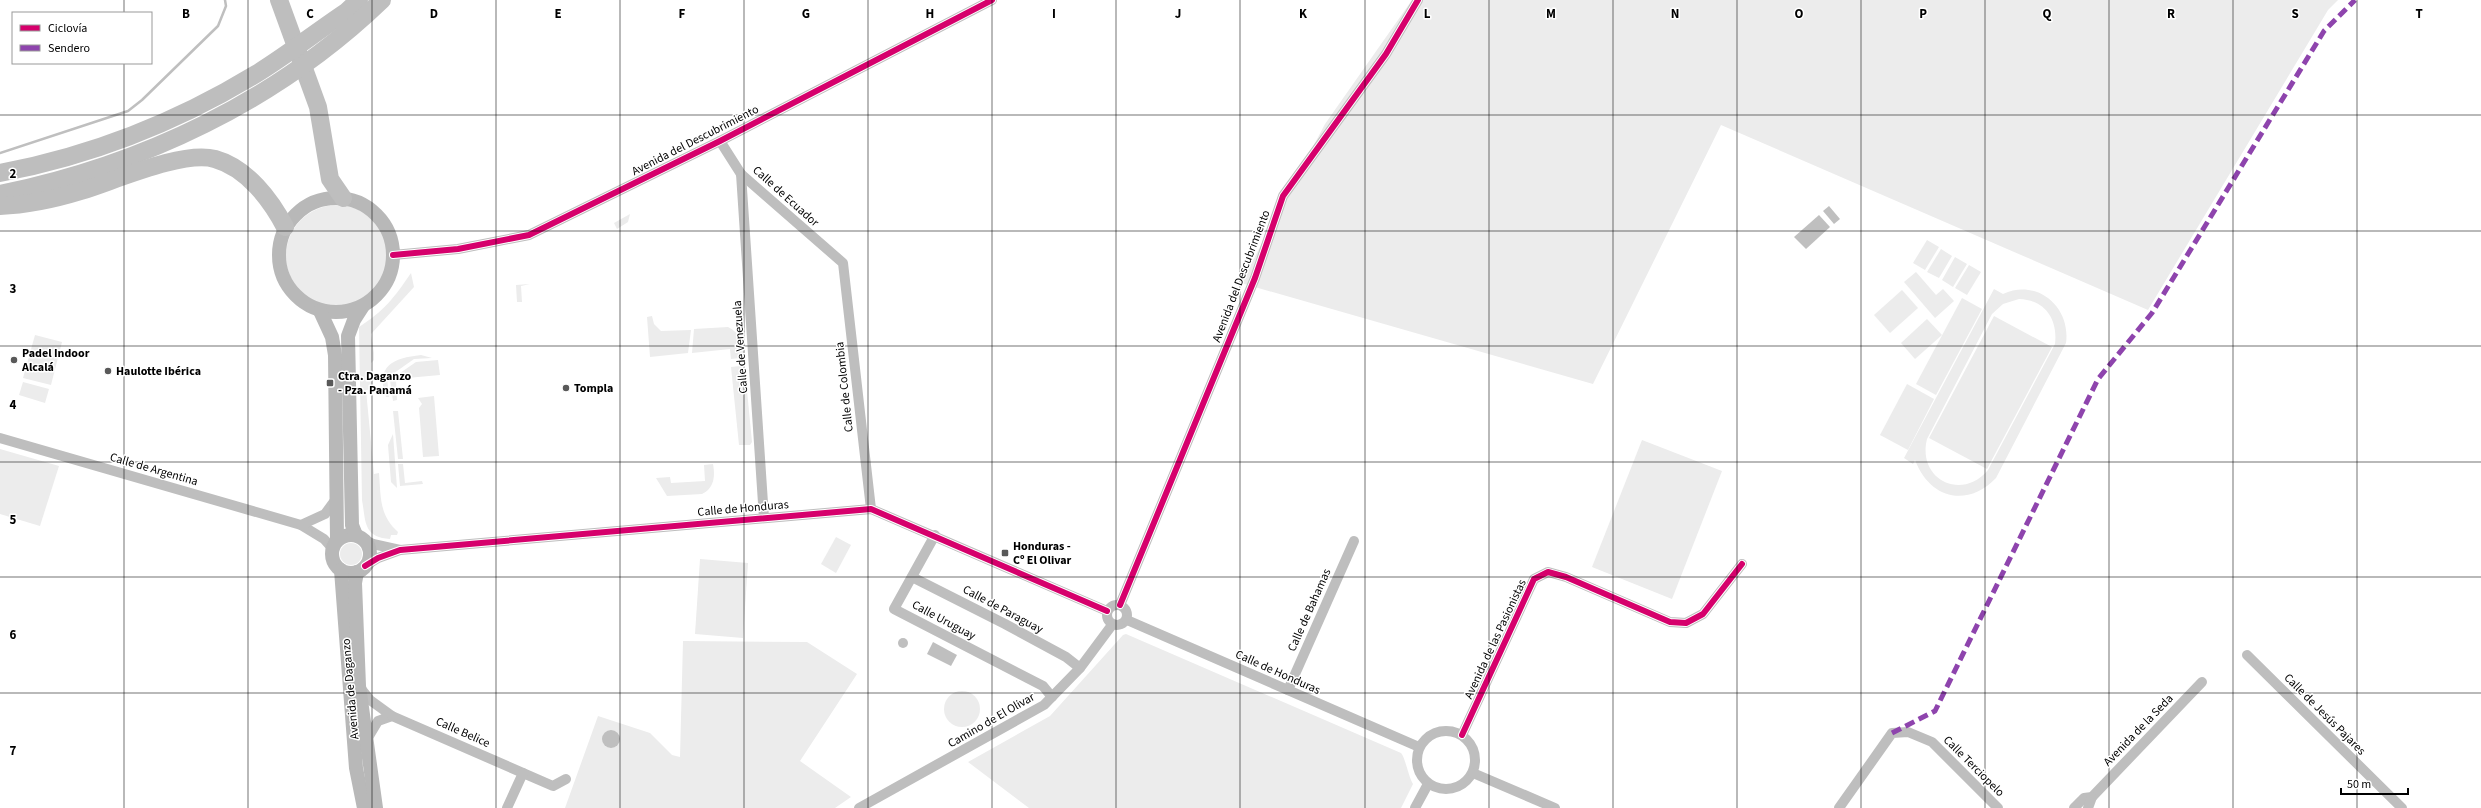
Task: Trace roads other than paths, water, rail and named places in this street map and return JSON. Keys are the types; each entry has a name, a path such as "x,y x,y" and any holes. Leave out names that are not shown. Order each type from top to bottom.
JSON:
{"highway":[{"path":"308,38 347,0"},
{"path":"0,173 99,149 152,128 201,106 258,73 346,12 359,0"},
{"path":"0,194 105,167 210,122 268,89 317,55 361,21 382,0"},
{"path":"281,7 318,107 330,179 343,198"},
{"path":"0,206 20,205 79,192 138,172 194,157 215,159 233,166 254,183 278,212 285,227"}],"main road":[{"path":"343,198 356,201 371,210 383,222 391,238 393,255 392,270 386,285 376,297 363,306 349,312 334,313 320,311 304,303 291,292 282,277 278,260 279,249 285,227 301,209 322,199 343,198"},
{"path":"320,311 332,337 335,354 336,499 334,563 341,570 361,569 370,552 352,525 348,336 354,320 363,306"},
{"path":"335,544 346,535 360,537"},
{"name":"Avenida de Daganzo","path":"361,569 355,583 359,686 376,808"},
{"name":"Avenida de Daganzo","path":"341,570 356,768 364,808"}],"street":[{"name":"Avenida del Descubrimiento","path":"393,255 458,249 529,235 720,141 992,0"},
{"name":"Avenida del Descubrimiento","path":"1120,605 1255,278 1283,196 1386,54 1418,0"},
{"name":"Calle de Ecuador","path":"720,141 741,174 843,263"},
{"name":"Calle de Venezuela","path":"741,174 764,518"},
{"name":"Calle de Colombia","path":"843,263 871,509"},
{"name":"Calle de Argentina","path":"0,438 302,525 335,544"},
{"path":"302,525 325,514 336,499"},
{"name":"Calle de Honduras","path":"361,569 378,558 400,550 871,509 1107,611"},
{"name":"Calle Uruguay","path":"934,535 894,609 1043,686 1052,696"},
{"name":"Calle de Honduras","path":"360,537 373,544 400,550"},
{"name":"Calle de Bahamas","path":"1288,690 1354,541"},
{"name":"Avenida de las Pasionistas","path":"1462,735 1534,580 1548,572 1566,577 1670,622 1686,623 1703,614 1742,564"},
{"name":"Calle de Paraguay","path":"912,577 1012,628 1066,658 1080,668"},
{"path":"1120,605 1127,614 1127,620 1123,624 1112,625 1108,622 1107,611 1110,607 1120,605"},
{"name":"Calle de Honduras","path":"1127,620 1419,747"},
{"name":"Camino de El Olivar","path":"859,808 1038,709 1080,668 1112,625"},
{"name":"Calle de Jesús Pajares","path":"2247,655 2402,808"},
{"name":"Avenida de la Seda","path":"2088,808 2092,797 2202,682"},
{"name":"Calle Belice","path":"359,686 370,700 392,716 553,786 566,780"},
{"path":"366,741 378,721 392,716"},
{"path":"1443,730 1462,735 1471,744 1476,756 1473,773 1461,786 1453,789 1444,790 1428,784 1418,767 1417,757 1419,747 1433,733 1443,730"},
{"name":"Calle Terciopelo","path":"1839,808 1892,733 1913,733 1932,742 1998,808"},
{"path":"507,808 524,773"},
{"path":"1473,773 1555,808"},
{"path":"1415,808 1428,784"},
{"name":"Avenida de la Seda","path":"2074,808 2084,798 2092,797"}],"waterway":[{"path":"0,153 128,111 142,100 218,26 226,6 225,0"}],"place":[{"name":"Padel Indoor Alcalá","path":"14,360"},
{"name":"Haulotte Ibérica","path":"108,371"},
{"name":"Ctra. Daganzo - Pza. Panamá","path":"330,383"},
{"name":"Tompla","path":"566,388"},
{"name":"Honduras - Cº El Olivar","path":"1005,553"}]}
